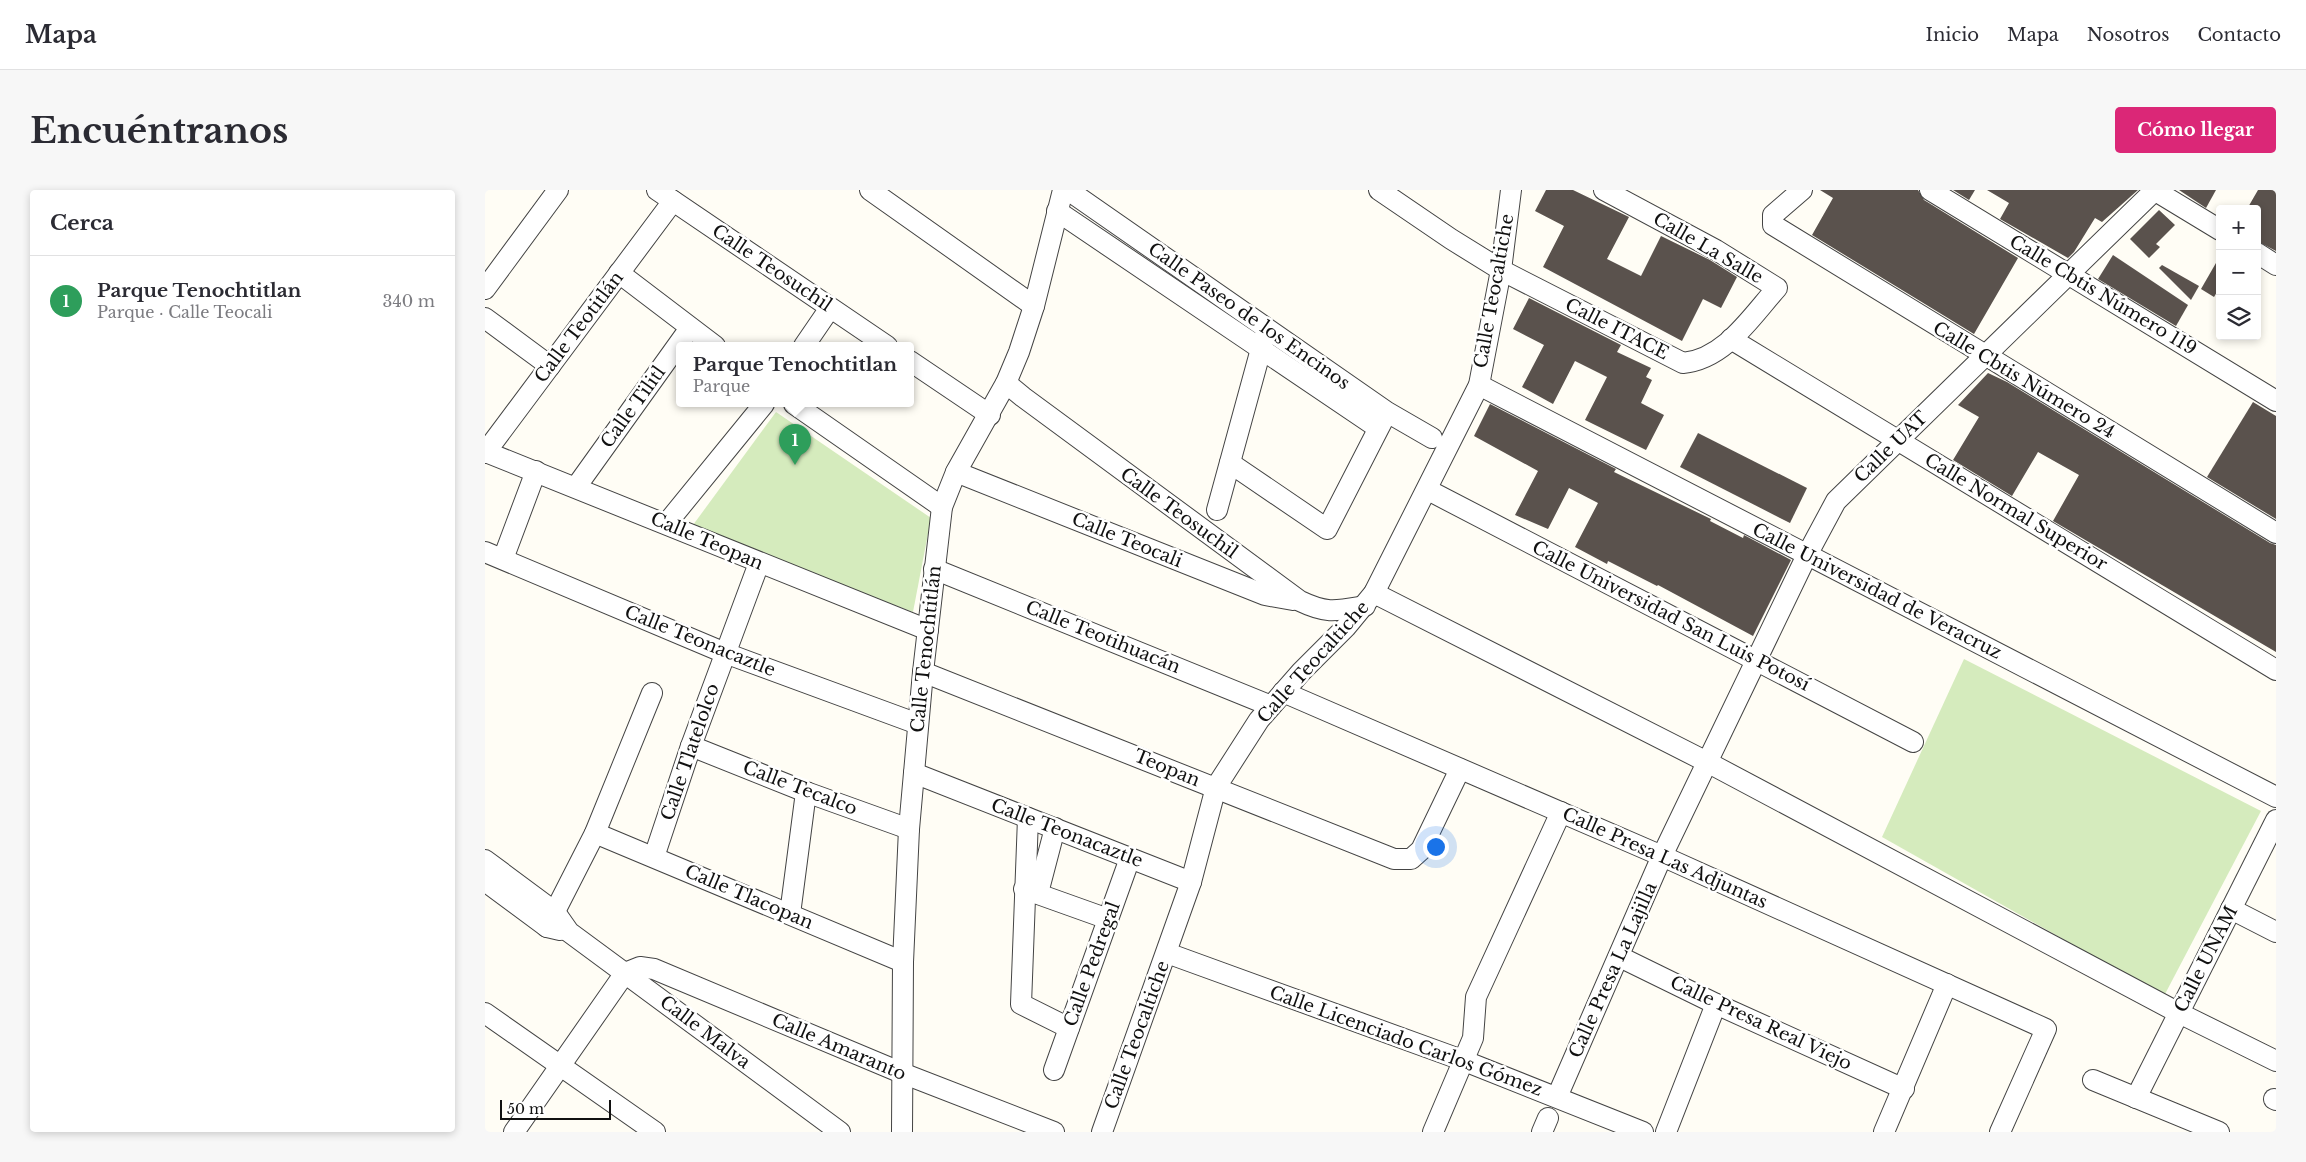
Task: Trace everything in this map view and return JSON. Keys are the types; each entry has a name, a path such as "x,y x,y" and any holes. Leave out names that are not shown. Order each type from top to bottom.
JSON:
{"street":[{"path":"485,289 558,190"},
{"name":"Calle Teosuchil","path":"657,190 881,342"},
{"path":"870,190 1034,306"},
{"name":"Calle Tenochtitlán","path":"902,1132 903,962 909,829 923,672 942,507 956,472 990,415 1006,383 1034,306 1063,190"},
{"name":"Calle Paseo de los Encinos","path":"1068,190 1266,329 1383,420"},
{"name":"Calle ITACE","path":"1379,190 1501,270 1683,363 1698,362 1731,339"},
{"name":"Calle Teocaltiche","path":"1102,1132 1167,954 1191,882 1216,787 1259,720 1370,599 1428,490 1479,385 1501,270 1511,190"},
{"name":"Calle La Salle","path":"1604,190 1716,250 1777,288 1731,339"},
{"name":"Calle Cbtis Número 24","path":"1802,190 1773,216 1773,225 2276,533"},
{"name":"Calle Cbtis Número 119","path":"1930,190 2276,401"},
{"path":"2155,190 2216,228"},
{"name":"Calle UAT","path":"1707,762 1807,555 1836,501 2155,190"},
{"name":"Calle Teotitlán","path":"486,452 673,201"},
{"name":"Calle Paseo de los Encinos","path":"1057,210 1262,350 1383,420 1432,438"},
{"path":"1097,238 1110,219"},
{"path":"2261,256 2276,265"},
{"path":"619,273 709,342"},
{"path":"807,342 830,308"},
{"path":"485,318 550,366"},
{"name":"Calle Tilitl","path":"680,342 690,328"},
{"path":"1217,510 1262,350 1266,329"},
{"name":"Calle Normal Superior","path":"1731,339 2276,670"},
{"name":"Calle Tilitl","path":"576,487 676,348"},
{"path":"914,364 990,415"},
{"name":"Calle Teosuchil","path":"1006,383 1023,398 1300,601 1320,610 1341,610 1370,599"},
{"name":"Calle Universidad de Veracruz","path":"1479,385 2276,797"},
{"path":"667,523 762,407"},
{"path":"798,407 942,507"},
{"path":"1230,463 1327,529 1383,420"},
{"name":"Calle Teopan","path":"486,452 667,523 759,563 928,630"},
{"path":"494,556 536,471"},
{"name":"Calle Teocali","path":"956,472 1265,595 1300,601"},
{"name":"Calle Universidad San Luis Potosí","path":"1428,490 1913,742"},
{"name":"Calle Teonacaztle","path":"494,556 725,653 918,724"},
{"name":"Calle Tlatelolco","path":"654,857 691,746 759,563"},
{"name":"Calle Teotihuacán","path":"934,569 1277,699"},
{"path":"1370,599 1707,762 2179,1013 2276,1061"},
{"name":"Teopan","path":"923,672 1394,859 1411,859 1421,850 1460,770"},
{"path":"551,919 595,833 652,693"},
{"name":"Calle Presa Las Adjuntas","path":"1277,699 1460,770 1561,812 2046,1028 2000,1132"},
{"name":"Calle Tecalco","path":"691,746 806,792 909,829"},
{"name":"Calle Presa La Lajilla","path":"1557,1097 1663,856 1707,762"},
{"name":"Calle Teonacaztle","path":"914,773 1191,882"},
{"path":"790,914 806,792"},
{"path":"1433,1132 1462,1060 1473,1038 1476,996 1561,812"},
{"path":"1028,818 1031,891 1021,1004 1069,1028"},
{"name":"Calle UNAM","path":"2137,1098 2276,820"},
{"path":"1031,891 1055,828"},
{"name":"Calle Tlacopan","path":"595,833 903,962"},
{"name":"Calle Pedregal","path":"1054,1070 1130,858"},
{"name":"Calle Malva","path":"485,860 551,919"},
{"name":"Calle Malva","path":"485,881 551,919 839,1132"},
{"path":"1031,891 1108,919"},
{"path":"2231,909 2276,932"},
{"name":"Calle Licenciado Carlos Gómez","path":"1167,954 1462,1060 1643,1132"},
{"name":"Calle Presa Real Viejo","path":"1619,957 1716,1004 1904,1089"},
{"name":"Calle Amaranto","path":"625,973 640,967 654,969 902,1074 1054,1132"},
{"path":"514,1132 625,973"},
{"path":"1884,1132 1904,1089 1947,984"},
{"path":"1666,1132 1716,1004"},
{"path":"485,1013 655,1132"},
{"path":"2093,1080 2219,1132"}],"green space":[{"path":"776,412 931,518 913,612 793,567 693,525"},
{"path":"1964,659 2261,811 2164,996 1882,837"}],"building":[{"path":"1546,190 1573,190 1629,217 1607,259 1641,276 1661,236 1710,260 1737,277 1721,308 1703,299 1682,341 1543,267 1564,226 1535,211"},
{"path":"1820,190 1918,190 1924,200 2018,258 1974,334 1812,235 1833,198"},
{"path":"1953,190 1975,190 1969,200"},
{"path":"1987,190 2138,190 2102,222 2095,218 2074,252 2068,258 2000,219 2009,203"},
{"path":"2179,190 2216,190 2206,208"},
{"path":"2258,190 2276,190 2276,251 2261,243 2261,205 2249,205"},
{"path":"2159,210 2175,225 2156,244 2160,247 2149,258 2130,239"},
{"path":"2113,255 2188,305 2176,326 2098,279"},
{"path":"2216,263 2216,294 2214,297 2201,289"},
{"path":"2162,265 2199,286 2191,300 2159,268"},
{"path":"1529,298 1621,345 1617,352 1651,368 1646,377 1652,380 1641,403 1664,415 1646,450 1585,420 1607,377 1575,361 1553,404 1522,387 1544,345 1513,329"},
{"path":"1988,373 2007,382 2276,545 2276,652 2053,521 2079,475 2038,452 2012,496 1953,460 1979,417 1958,405"},
{"path":"2253,402 2276,416 2276,519 2207,477"},
{"path":"1490,404 1616,469 1614,472 1711,519 1710,521 1743,538 1744,535 1791,560 1753,636 1658,585 1608,561 1607,564 1575,547 1598,503 1569,488 1548,529 1515,515 1538,471 1474,436"},
{"path":"1698,433 1807,488 1790,523 1680,467"}],"place":[{"name":"Parque Tenochtitlan","path":"795,465"}]}
